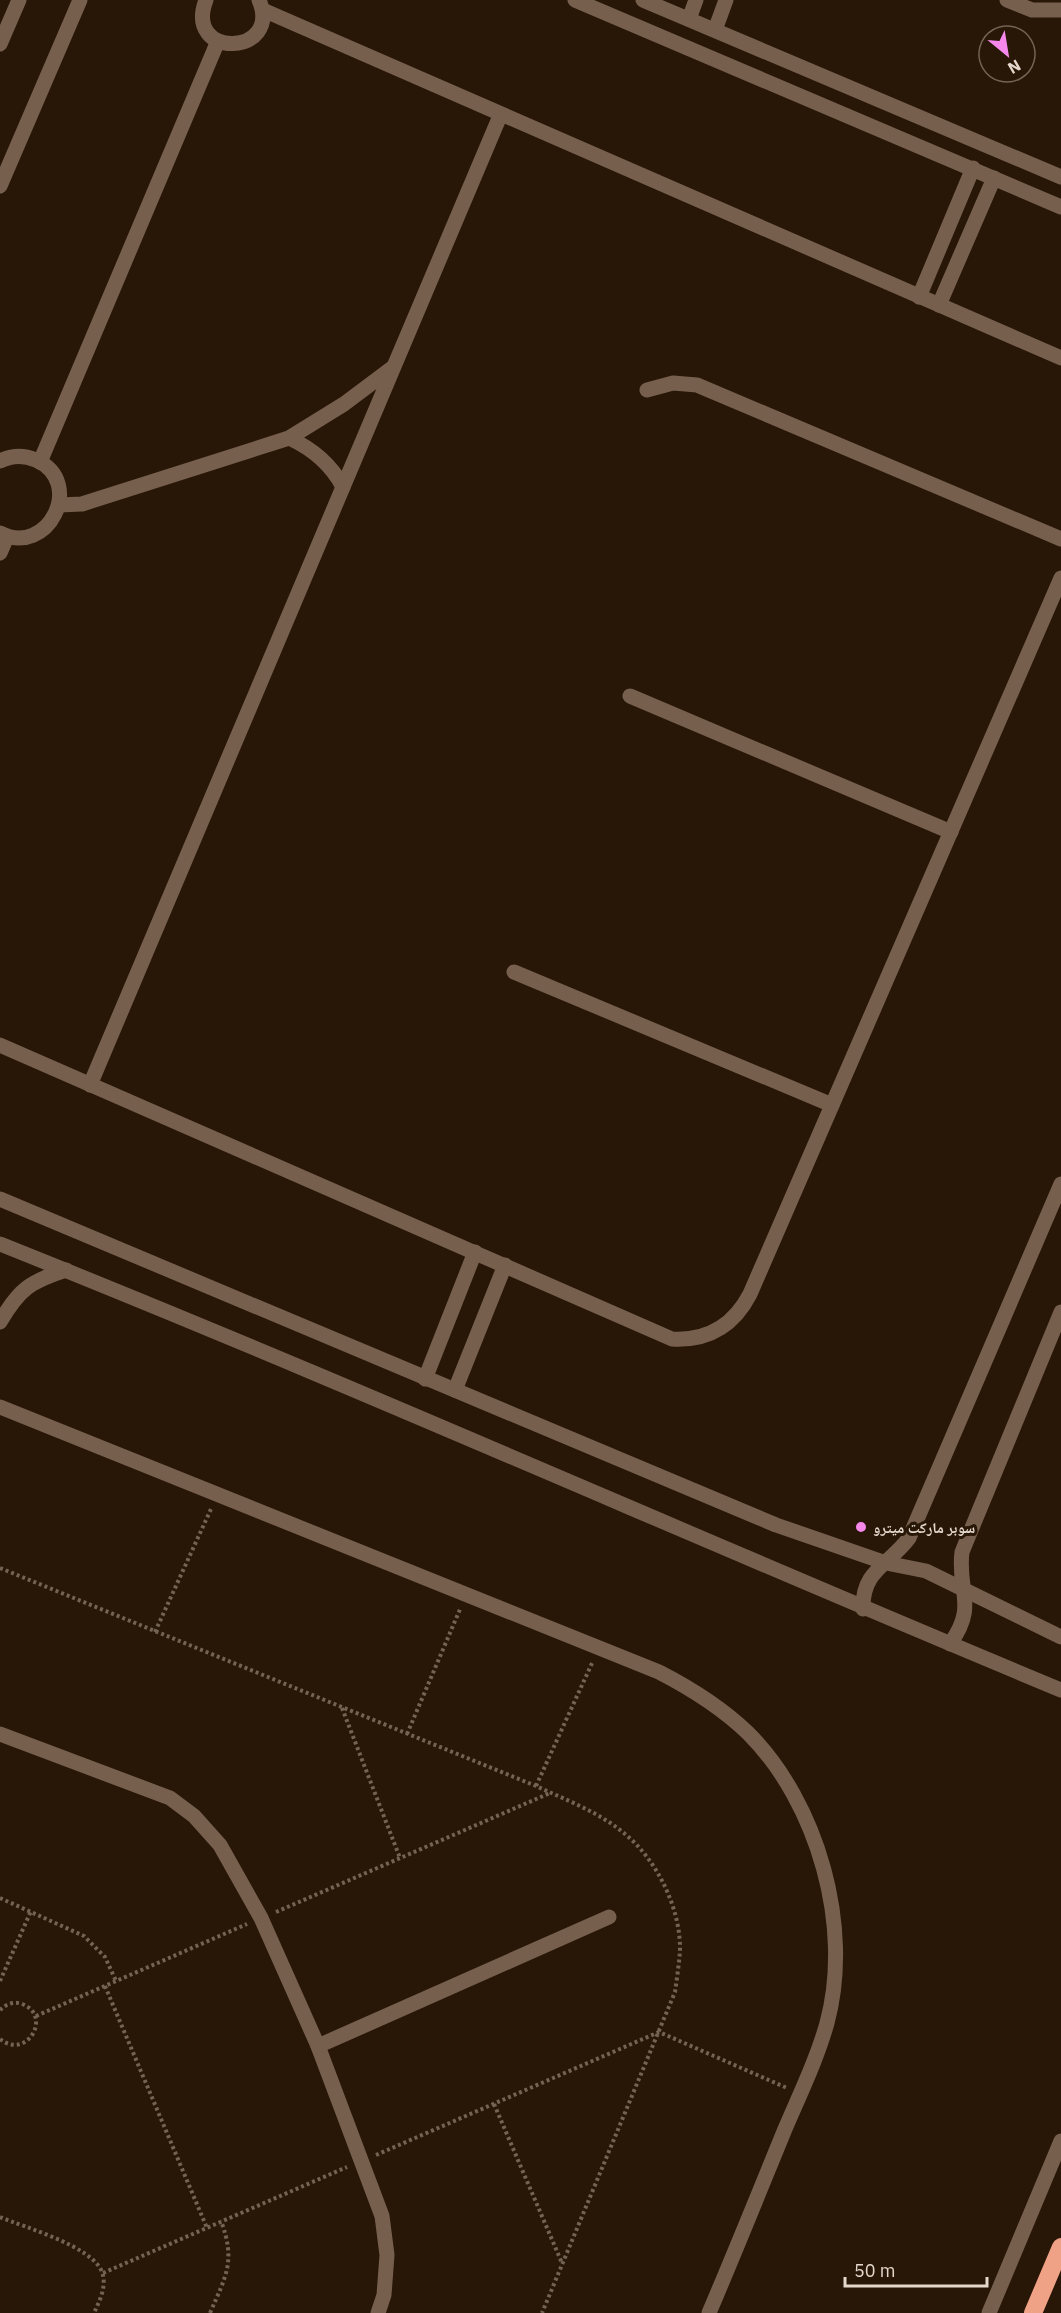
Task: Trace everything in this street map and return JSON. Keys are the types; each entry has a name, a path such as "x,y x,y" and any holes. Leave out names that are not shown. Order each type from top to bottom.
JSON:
{"highway":[{"path":"1033,2313 1061,2247"}],"street":[{"path":"0,44 19,0"},
{"path":"0,186 80,0"},
{"path":"206,0 202,19 210,36 218,41 237,45 246,42 259,29 261,5 500,116 1061,358"},
{"path":"575,0 611,7 801,96 1061,207"},
{"path":"644,0 1061,177"},
{"path":"688,19 696,0"},
{"path":"714,30 726,0"},
{"path":"1007,0 1032,10 1061,10"},
{"path":"40,462 218,41"},
{"path":"801,96 809,70"},
{"path":"90,1084 500,116"},
{"path":"919,297 972,168"},
{"path":"939,305 994,178"},
{"path":"59,505 82,504 289,438 353,398 394,366"},
{"path":"648,390 673,382 697,385 1061,539"},
{"path":"289,438 303,444 327,463 343,487"},
{"path":"0,461 18,456 40,462 54,476 58,485 59,505 55,518 34,536 21,539 4,535 0,553"},
{"path":"0,1045 672,1339 695,1339 717,1331 737,1316 750,1294 1061,578"},
{"path":"630,696 951,832"},
{"path":"514,972 832,1105"},
{"path":"863,1609 863,1592 869,1578 909,1538 1061,1184"},
{"path":"0,1199 776,1525 886,1563 926,1571 1061,1637"},
{"path":"0,1244 863,1609 1061,1690"},
{"path":"425,1379 475,1252"},
{"path":"455,1390 505,1265"},
{"path":"0,1322 8,1307 35,1280 66,1270"},
{"path":"950,1644 961,1628 967,1612 960,1569 962,1552 1061,1312"},
{"path":"0,1407 659,1672 702,1694 749,1734 787,1783 815,1838 831,1898 836,1960 827,2022 800,2094 709,2313"},
{"path":"0,1734 170,1798 194,1816 220,1845 261,1918 318,2046 382,2216 387,2255 384,2295 378,2313"},
{"path":"318,2046 609,1917"},
{"path":"989,2313 1061,2141"}],"path":[{"path":"155,1632 218,1494"},
{"path":"0,1568 536,1786 590,1811 626,1834 654,1867 673,1906 680,1949 675,1992 542,2313"},
{"path":"407,1734 466,1594"},
{"path":"536,1786 599,1647"},
{"path":"341,1707 400,1858"},
{"path":"36,2016 550,1793"},
{"path":"0,1898 75,1931 92,1942 105,1958 116,1981"},
{"path":"0,1982 31,1911"},
{"path":"105,1986 207,2228"},
{"path":"0,2000 5,2005"},
{"path":"0,2010 5,2005 17,2002 28,2006 36,2016 37,2026 33,2036 26,2043 16,2046 0,2039"},
{"path":"103,2274 659,2032 800,2094"},
{"path":"494,2104 563,2264"},
{"path":"0,2217 80,2250 94,2259 103,2274 104,2289 94,2313"},
{"path":"210,2313 230,2262 228,2240 221,2221"}],"place":[{"name":"سوبر ماركت ميترو","path":"861,1527"}]}
